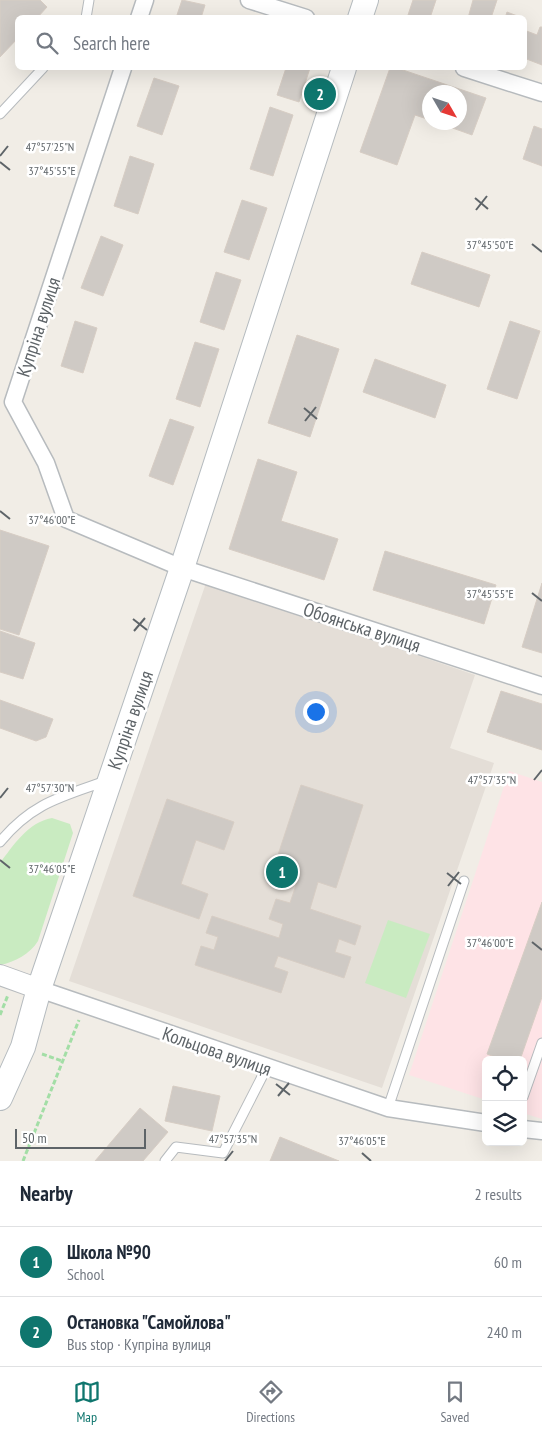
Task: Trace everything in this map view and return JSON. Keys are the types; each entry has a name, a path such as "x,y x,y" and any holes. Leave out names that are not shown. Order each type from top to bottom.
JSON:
{"main road":[{"path":"361,15 366,0"},
{"name":"Купріна вулиця","path":"0,1098 23,1047 39,990 182,568 343,70"}],"street":[{"path":"140,15 145,0"},
{"path":"249,0 296,15"},
{"name":"Купріна вулиця","path":"122,70 14,402 46,463 66,519 182,568"},
{"path":"470,70 542,93"},
{"name":"Обоянська вулиця","path":"182,568 542,686"},
{"path":"0,975 39,990"},
{"name":"Кольцова вулиця","path":"39,990 388,1108 482,1122"},
{"path":"527,1129 542,1131"}],"lane":[{"path":"86,15 89,0"},
{"path":"0,114 41,70"},
{"path":"0,842 15,823 45,802 109,780"},
{"path":"388,1108 464,880"},
{"path":"527,1086 542,1043"},
{"path":"165,1161 176,1147 223,1153 267,1067"}],"path":[{"path":"23,1161 84,1006"}],"shaded area":[{"path":"206,583 475,675 450,748 494,763 382,1088 69,981"},
{"path":"509,771 542,782 542,1119 527,1114 527,1056 482,1056 482,1099 409,1075"}],"green space":[{"path":"52,818 70,824 73,833 38,941 22,957 0,965 0,863 28,830 43,820"},
{"path":"388,920 430,934 406,998 365,983"}],"building":[{"path":"0,0 40,0 47,7 40,15 15,15 15,41 0,57"},
{"path":"182,0 205,5 202,15 177,15"},
{"path":"413,0 436,0 431,15 408,15"},
{"path":"473,0 497,0 492,15 469,15"},
{"path":"540,27 542,27 542,65 527,59 527,31 537,35"},
{"path":"285,70 309,70 299,102 277,95"},
{"path":"389,70 403,70 447,85 422,85 422,117 415,115 397,165 360,152"},
{"path":"154,78 179,86 162,135 137,126"},
{"path":"467,92 486,98 472,135 458,130 467,130"},
{"path":"270,107 293,115 273,176 250,169"},
{"path":"534,126 542,129 542,166 523,159"},
{"path":"130,156 154,164 138,214 114,206"},
{"path":"242,200 267,208 249,260 224,252"},
{"path":"101,236 123,245 103,296 81,288"},
{"path":"422,252 490,275 479,307 411,284"},
{"path":"216,272 241,280 224,330 200,322"},
{"path":"75,321 97,328 83,373 61,366"},
{"path":"510,321 540,331 517,399 487,389"},
{"path":"297,335 339,349 310,437 268,423"},
{"path":"195,342 219,349 200,407 176,399"},
{"path":"375,359 446,385 435,418 363,392"},
{"path":"170,419 194,427 173,485 149,476"},
{"path":"258,459 297,472 281,521 338,539 324,580 229,549"},
{"path":"0,530 49,546 19,635 0,629"},
{"path":"385,551 496,585 484,624 373,590"},
{"path":"542,583 542,653 522,647"},
{"path":"0,631 35,643 23,679 0,672"},
{"path":"501,691 542,704 542,750 487,732"},
{"path":"0,700 53,719 46,737 36,741 0,728"},
{"path":"301,785 363,805 336,888 318,882 310,909 361,926 355,945 339,939 335,952 351,957 344,978 278,956 274,967 288,972 281,993 195,965 201,946 214,950 218,937 206,933 212,916 279,938 283,924 269,919 276,899 290,903 299,876 274,867"},
{"path":"167,799 234,822 224,850 196,840 181,884 208,894 199,919 133,896"},
{"path":"542,902 542,997 521,1056 492,1056 487,1054"},
{"path":"173,1086 220,1096 212,1131 165,1121"},
{"path":"140,1108 168,1132 143,1161 95,1161"},
{"path":"280,1137 339,1161 270,1161"}],"place":[{"name":"Остановка \"Самойлова\"","path":"320,94"},
{"name":"Школа №90","path":"282,872"}]}
